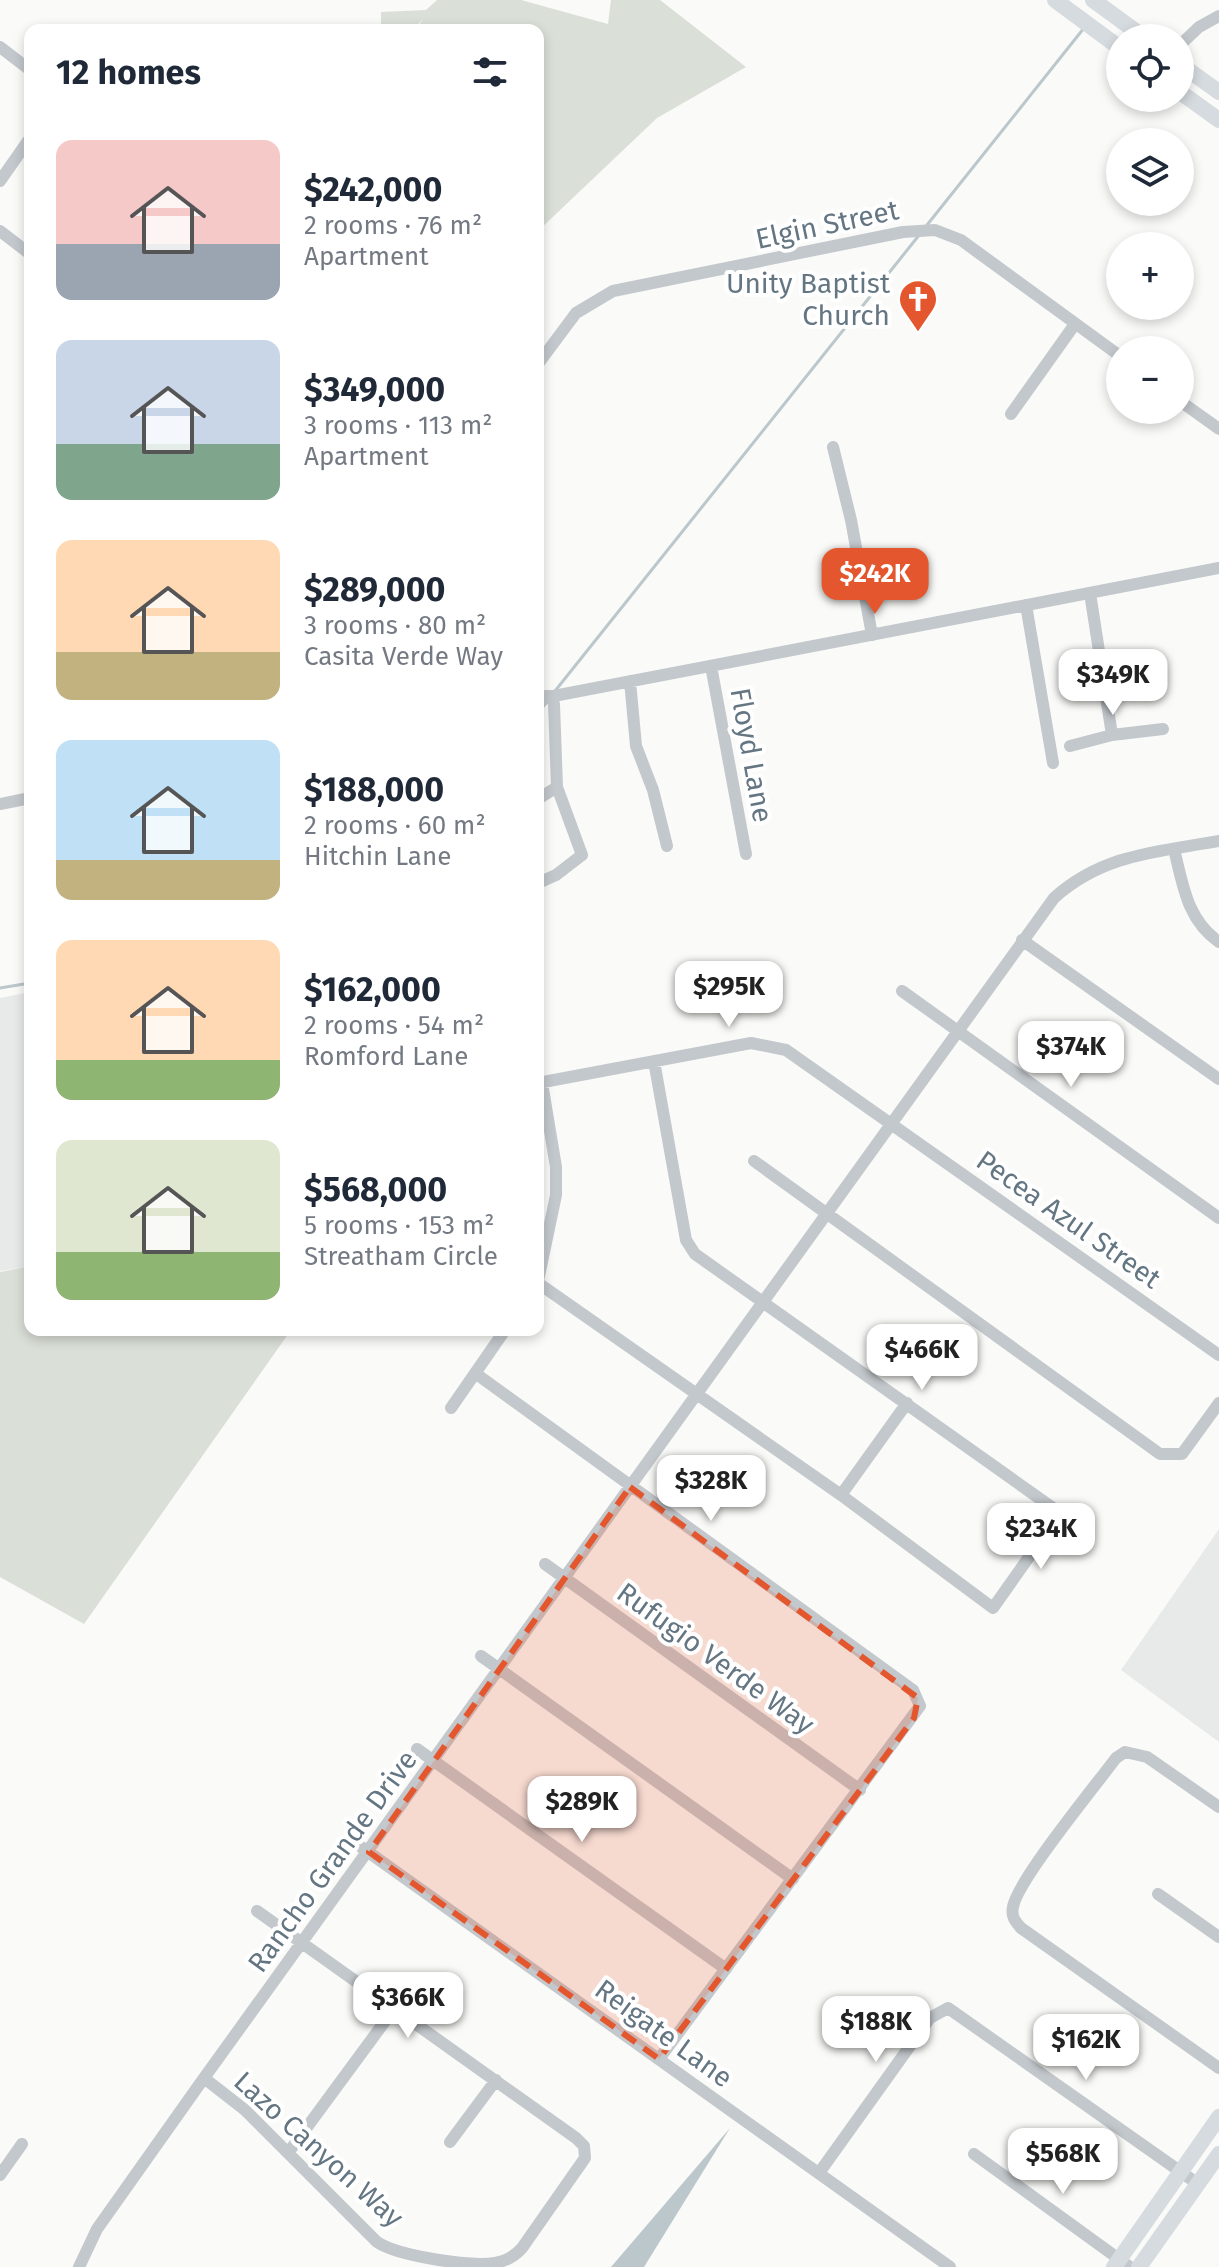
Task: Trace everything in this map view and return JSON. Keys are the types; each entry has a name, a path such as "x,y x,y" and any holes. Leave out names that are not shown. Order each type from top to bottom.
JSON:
{"main road":[{"path":"1055,0 1106,37"},
{"path":"1093,0 1126,24"},
{"path":"1194,74 1219,92"},
{"path":"1194,102 1219,120"},
{"path":"1121,2264 1219,2117"},
{"path":"1139,2267 1219,2154"}],"street":[{"path":"1194,32 1219,16"},
{"path":"0,47 24,65"},
{"path":"0,181 24,147"},
{"name":"Elgin Street","path":"544,356 576,313 613,291 915,231 935,230 961,240 1106,346"},
{"path":"0,231 24,249"},
{"path":"1011,414 1075,324"},
{"path":"1194,411 1219,429"},
{"path":"833,447 851,520 872,635"},
{"path":"544,697 1219,568"},
{"path":"1090,593 1112,735"},
{"path":"1026,605 1053,763"},
{"name":"Floyd Lane","path":"711,666 746,854"},
{"path":"630,681 636,746 653,790 667,846"},
{"path":"544,709 557,787 582,855 544,880"},
{"path":"1070,746 1112,735 1163,729"},
{"path":"544,795 557,787"},
{"path":"0,804 24,799"},
{"name":"Rancho Grande Drive","path":"79,2267 97,2229 204,2078 1054,898 1077,877 1123,859 1219,841"},
{"path":"1174,849 1185,896 1200,929 1219,942"},
{"path":"1022,940 1219,1079"},
{"path":"902,991 1219,1218"},
{"name":"Pecea Azul Street","path":"544,1082 751,1043 786,1050 1219,1355"},
{"path":"544,1286 841,1495 993,1608 1060,1513 907,1403 704,1264 686,1240 654,1061"},
{"path":"544,1104 556,1167 556,1195 544,1253"},
{"path":"754,1161 1160,1454 1182,1454 1219,1403"},
{"path":"451,1408 501,1336"},
{"path":"475,1373 913,1690 918,1698 920,1706 914,1718 659,2059"},
{"path":"841,1495 907,1403"},
{"name":"Rufugio Verde Way","path":"545,1564 860,1790"},
{"path":"481,1656 793,1879"},
{"path":"417,1749 726,1969"},
{"path":"1219,1807 1147,1757 1136,1752 1120,1755 1015,1898 1013,1919 1021,1928 1219,2068"},
{"name":"Reigate Lane","path":"350,1839 950,2267"},
{"path":"1158,1894 1219,1937"},
{"path":"257,1911 496,2080 450,2142"},
{"path":"819,2173 930,2018 948,2008 1198,2184"},
{"path":"288,2153 394,2009"},
{"name":"Lazo Canyon Way","path":"204,2078 234,2101 382,2245 405,2252 487,2263 510,2258 522,2248 580,2169 585,2151 576,2138 496,2080"},
{"path":"0,2175 22,2144"},
{"path":"974,2154 1121,2264"}],"highlighted area":[{"path":"630,1487 918,1698 914,1718 659,2059 369,1852"}],"shaded area":[{"path":"437,0 521,0 608,24 611,0 660,0 746,67 657,118 544,225 544,24 420,24 423,19 418,24 381,24 381,12 426,10"},
{"path":"24,993 24,1267 0,1271 0,998"},
{"path":"24,1267 24,1336 287,1336 84,1624 0,1577 0,1272"},
{"path":"1219,1529 1219,1742 1121,1670"},
{"path":"730,2128 644,2267 611,2267"}],"waterway":[{"path":"927,225 1084,28"},
{"path":"555,691 920,234"},
{"path":"0,988 24,984"}],"place":[{"name":"Unity Baptist Church","path":"918,333"}]}
